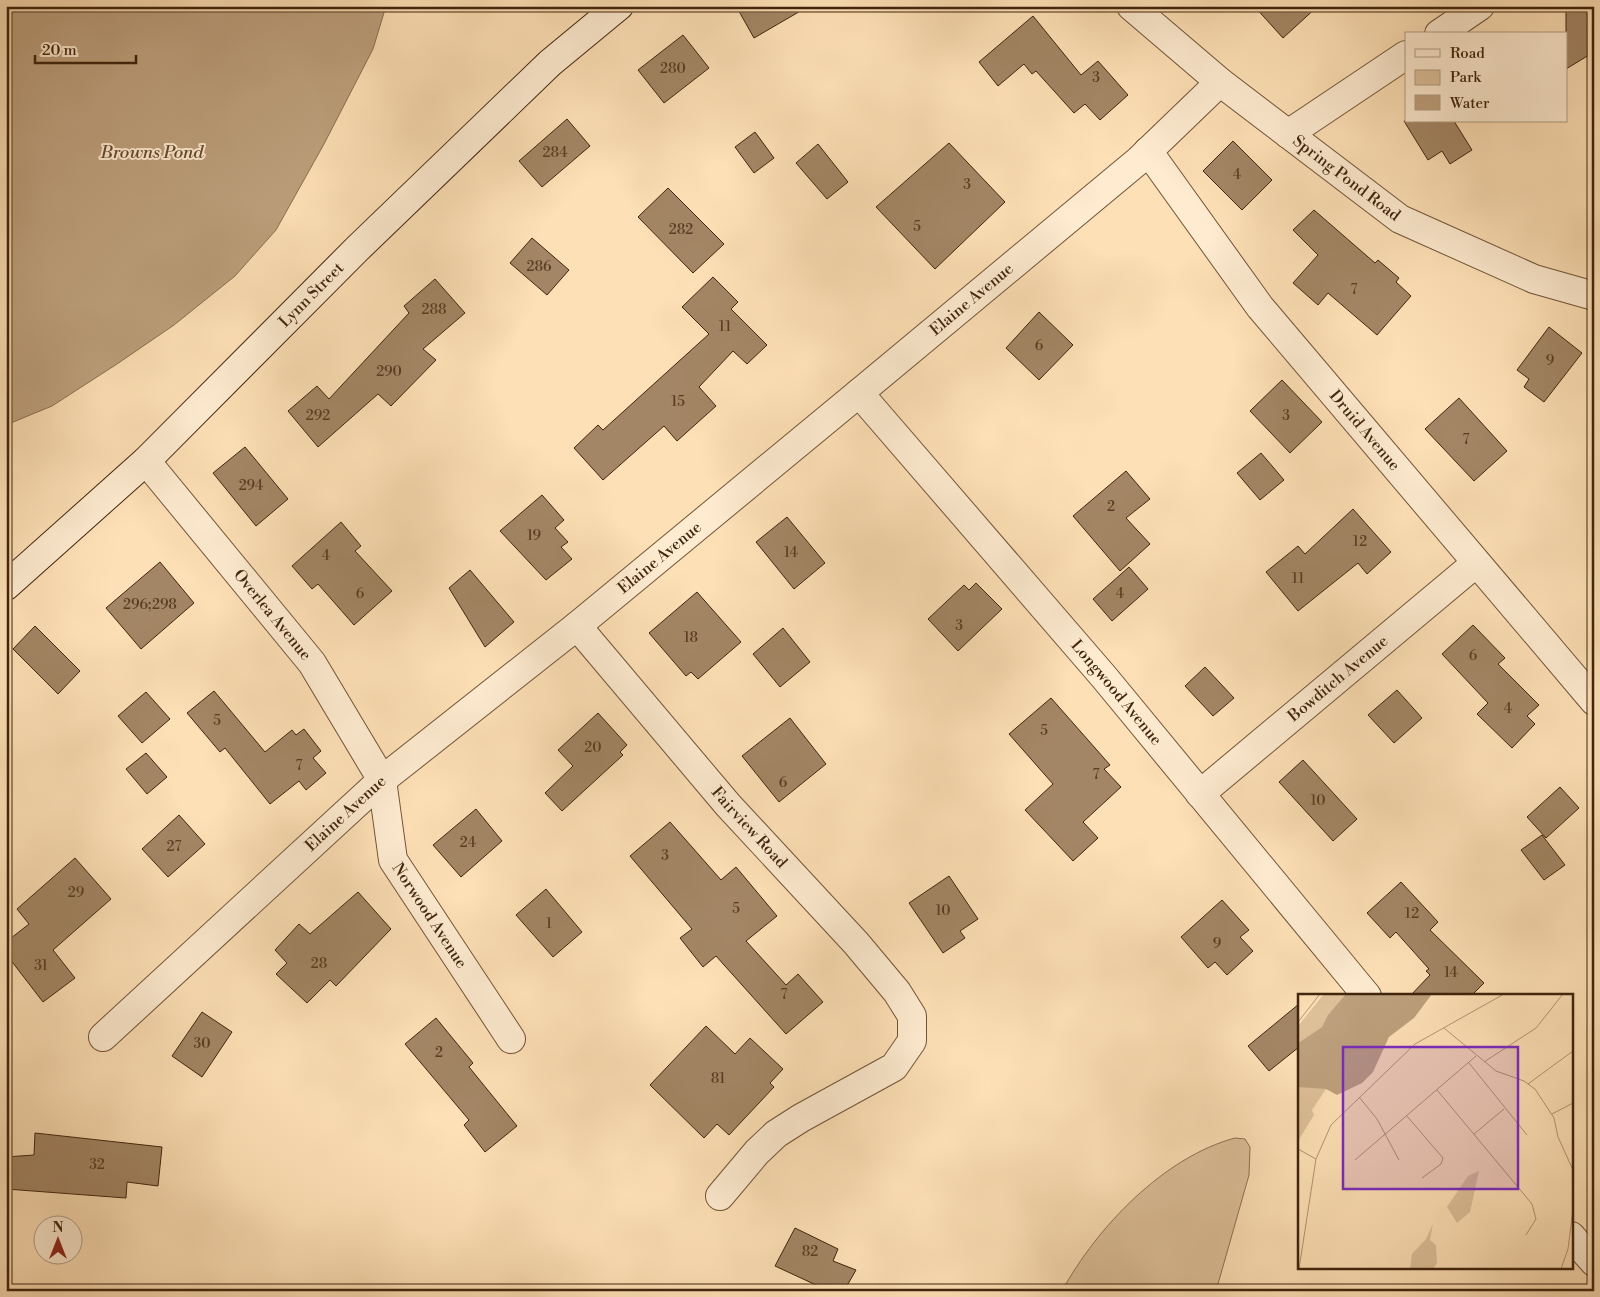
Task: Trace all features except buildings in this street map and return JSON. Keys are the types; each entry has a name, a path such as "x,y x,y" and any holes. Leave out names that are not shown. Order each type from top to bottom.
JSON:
{"street":[{"name":"Lynn Street","path":"6,586 146,461 357,248 543,70 619,6"},
{"name":"Spring Pond Road","path":"1131,6 1220,82 1400,219 1534,279 1594,296"},
{"path":"1442,32 1480,6"},
{"path":"1288,134 1405,57"},
{"name":"Elaine Avenue","path":"103,1037 382,780 577,626 859,394 1148,151 1220,82"},
{"name":"Druid Avenue","path":"1148,151 1260,307 1475,564 1594,701"},
{"name":"Longwood Avenue","path":"859,394 1104,677 1365,994"},
{"name":"Overlea Avenue","path":"146,461 312,663 382,780"},
{"name":"Bowditch Avenue","path":"1200,794 1475,564"},
{"name":"Fairview Road","path":"577,626 728,805 856,943 897,992 912,1016 912,1041 894,1067 801,1118 776,1134 757,1152 720,1196"},
{"name":"Norwood Avenue","path":"382,780 393,860 511,1039"},
{"path":"1572,1237 1594,1262"}],"green space":[{"path":"1235,1138 1245,1139 1250,1147 1249,1175 1216,1291 1062,1291 1094,1243 1113,1219 1135,1198 1158,1178 1183,1161 1209,1147"}],"water":[{"name":"Browns Pond","path":"6,6 386,6 373,49 324,144 276,230 235,276 174,325 117,364 52,406 6,425"}]}
